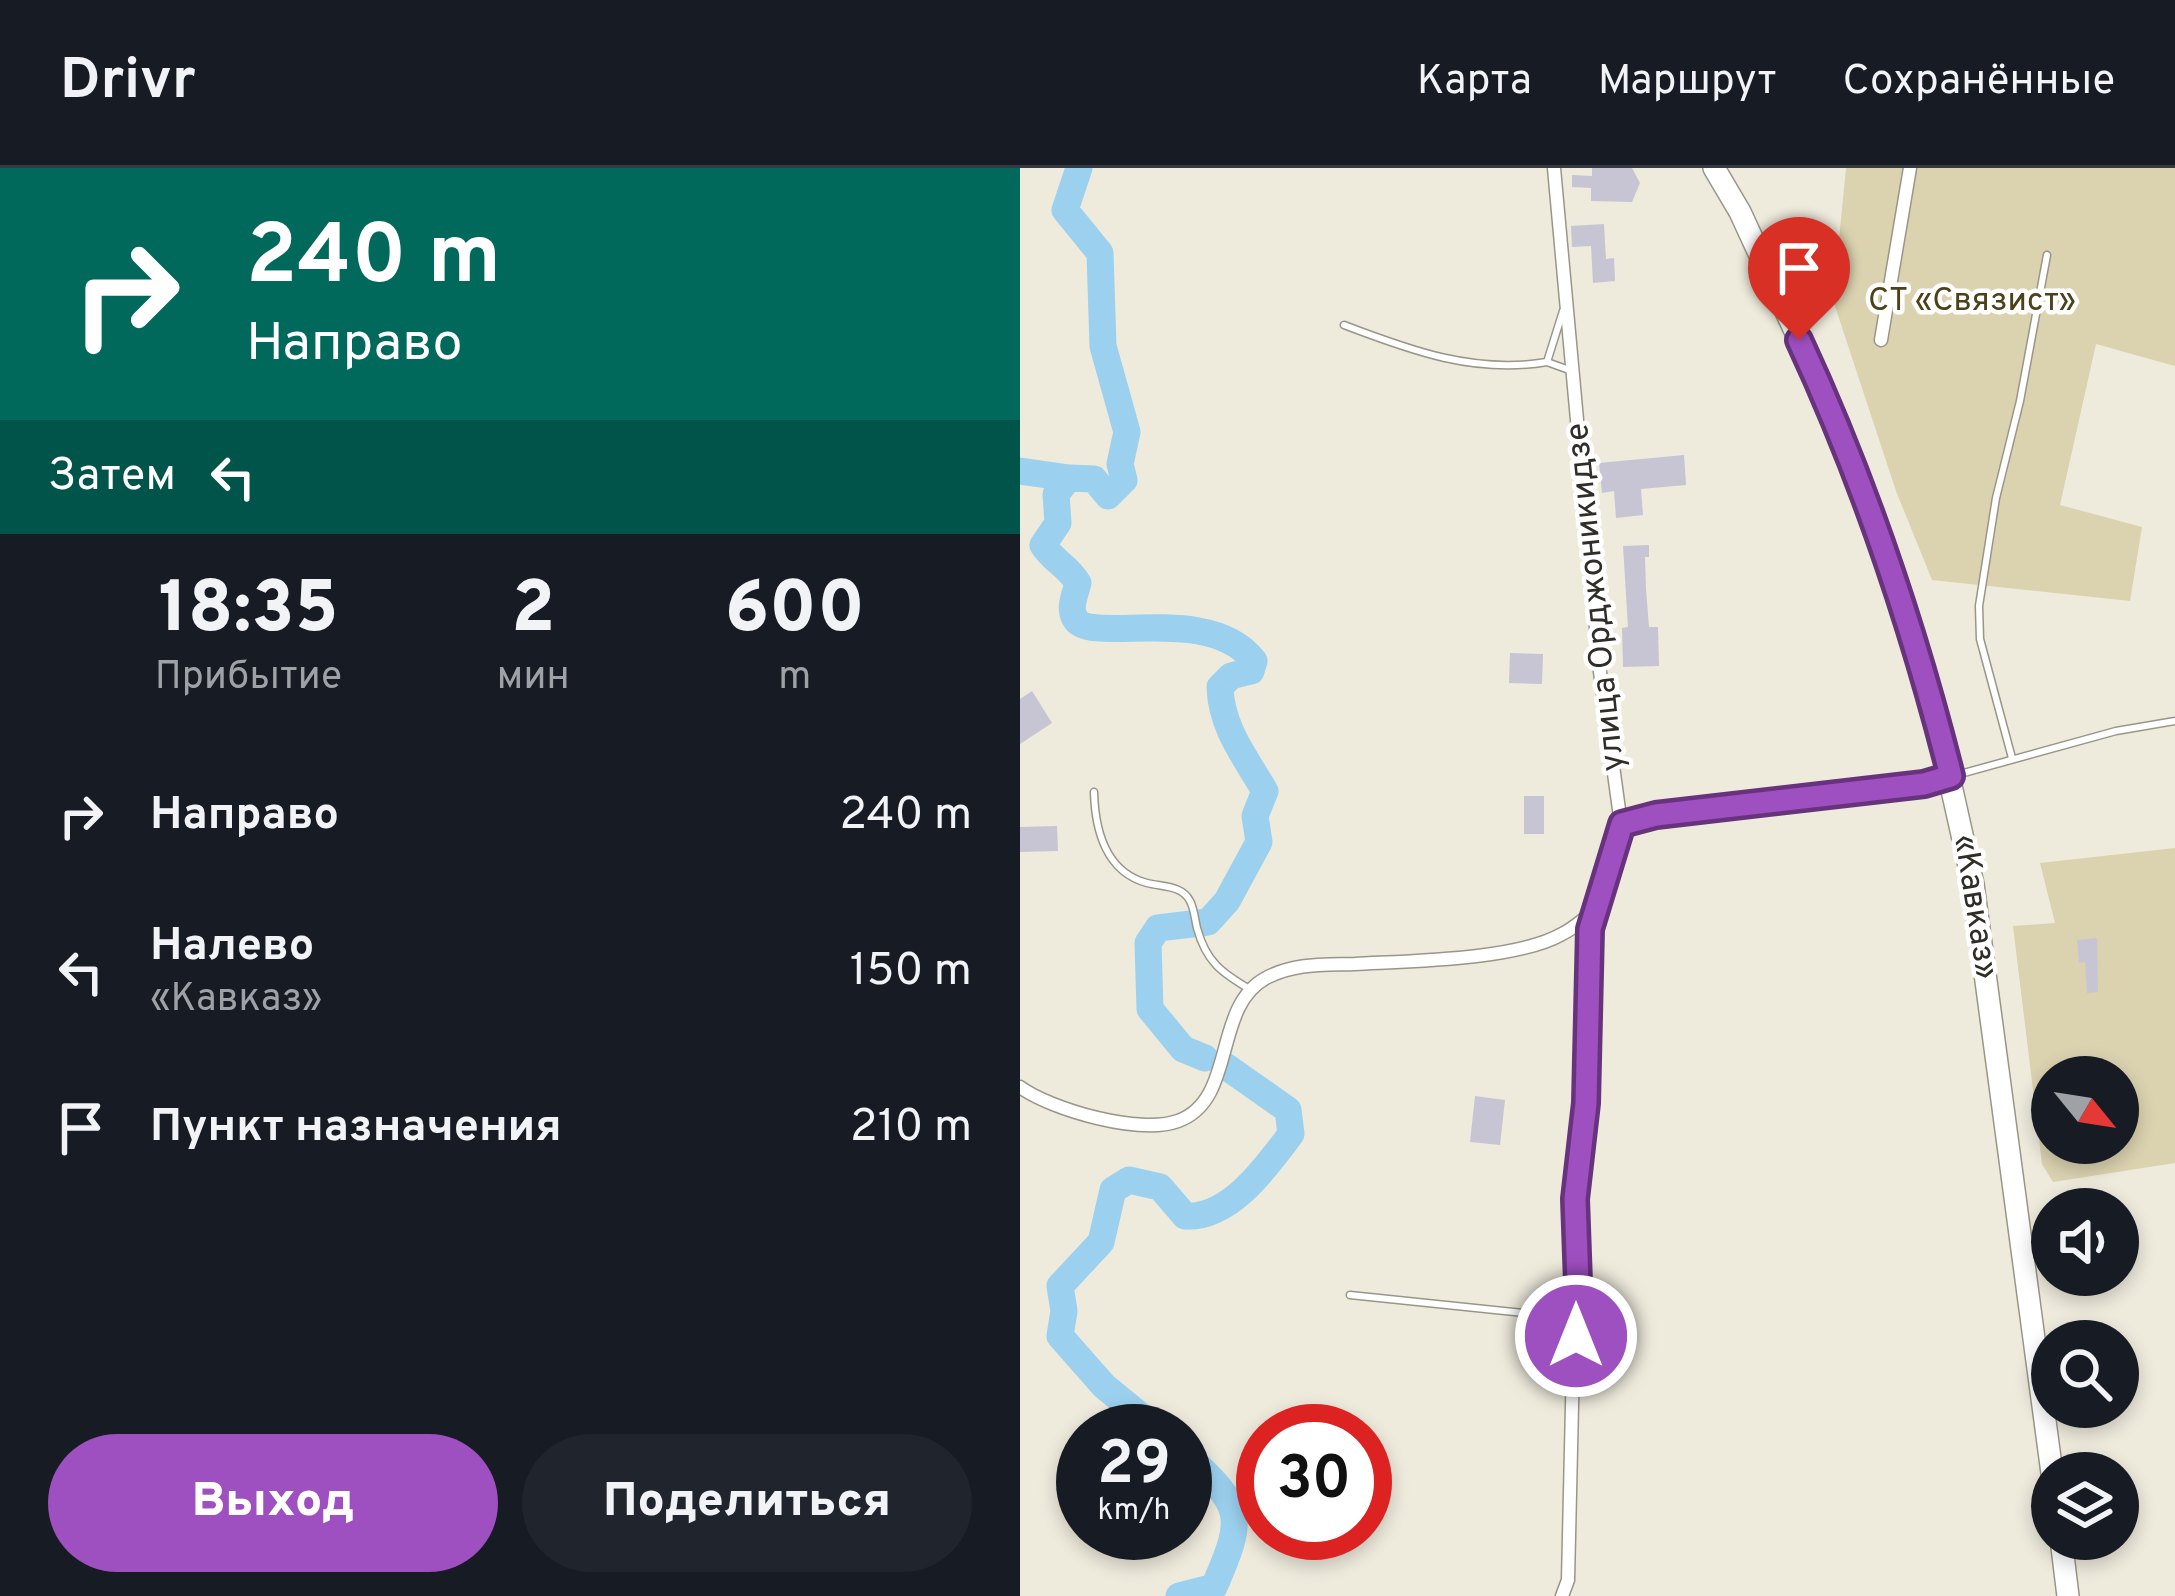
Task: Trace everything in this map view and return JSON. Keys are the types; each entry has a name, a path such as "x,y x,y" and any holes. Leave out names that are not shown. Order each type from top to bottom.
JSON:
{"highway":[{"name":"«Кавказ»","path":"1714,168 1740,212 1819,383 1864,494 1929,687 1973,884 2049,1452"},
{"path":"2064,1560 2068,1596"}],"street":[{"name":"улица Орджоникидзе","path":"1554,168 1600,672 1622,824 1592,913 1586,1103 1575,1199 1579,1311 1568,1489 1568,1580 1562,1596"},
{"path":"1881,340 1910,168"},
{"path":"1020,1087 1057,1106 1091,1115 1125,1122 1176,1123 1205,1100 1238,1010 1263,980 1297,965 1514,950 1561,936 1592,913"}],"lane":[{"path":"2012,758 1980,639 1978,606 2047,255"},
{"path":"1547,362 1566,302"},
{"path":"1344,326 1465,364 1514,368 1547,362 1574,371"},
{"path":"1622,824 1656,815 1924,784 2012,758 2175,721"},
{"path":"1094,792 1094,817 1109,856 1145,883 1182,892 1208,961 1251,990"},
{"path":"1350,1295 1552,1316 1566,1310 1576,1270"}],"green space":[{"name":"СТ «Связист»","path":"1846,168 2175,168 2175,366 2096,344 2060,505 2142,527 2130,601 1932,580 1896,491 1833,300"},
{"path":"2175,848 2175,1163 2053,1182 2042,1164 2139,1164 2139,1056 2031,1056 2031,1074 2013,926 2055,923 2040,863"}],"building":[{"path":"1592,168 1632,168 1640,183 1632,202 1591,201 1591,188 1572,187 1572,175 1592,176"},
{"path":"1604,224 1606,259 1614,258 1615,281 1593,283 1591,246 1572,247 1571,226"},
{"path":"1684,455 1686,485 1641,489 1643,515 1616,518 1614,491 1602,493 1599,463"},
{"path":"1649,545 1649,557 1645,557 1649,627 1658,627 1659,666 1623,667 1622,628 1628,627 1623,546"},
{"path":"1510,653 1543,654 1542,684 1509,683"},
{"path":"1032,691 1052,723 1020,744 1020,699"},
{"path":"1524,796 1544,796 1544,834 1524,834"},
{"path":"1057,826 1058,851 1020,852 1020,827"},
{"path":"2097,938 2098,992 2087,993 2085,962 2079,963 2077,940"},
{"path":"1475,1096 1505,1100 1500,1145 1470,1142"}],"waterway":[{"path":"1079,168 1065,210 1100,253 1103,346 1127,432 1120,464 1124,480 1108,496 1094,479 1069,478 1056,494 1058,523 1043,545 1078,583 1073,602 1076,620 1105,628 1210,634 1234,644 1254,661 1251,671 1231,676 1220,687 1229,729 1265,791 1255,816 1259,842 1227,901 1208,922 1158,928 1148,943 1150,1009 1183,1049 1205,1058"},
{"path":"1020,471 1069,478"},
{"path":"1126,1404 1060,1336 1064,1311 1060,1286 1101,1242 1113,1190 1129,1180 1160,1187 1185,1216 1201,1215 1232,1200 1271,1161 1291,1134 1288,1110 1224,1065"},
{"path":"1179,1596 1214,1587 1231,1543 1233,1513 1212,1481"}],"route":[{"path":"1576,1336 1575,1199 1586,1103 1590,929 1622,824 1656,815 1924,784 1951,776 1903,604 1864,494 1799,340"}]}
